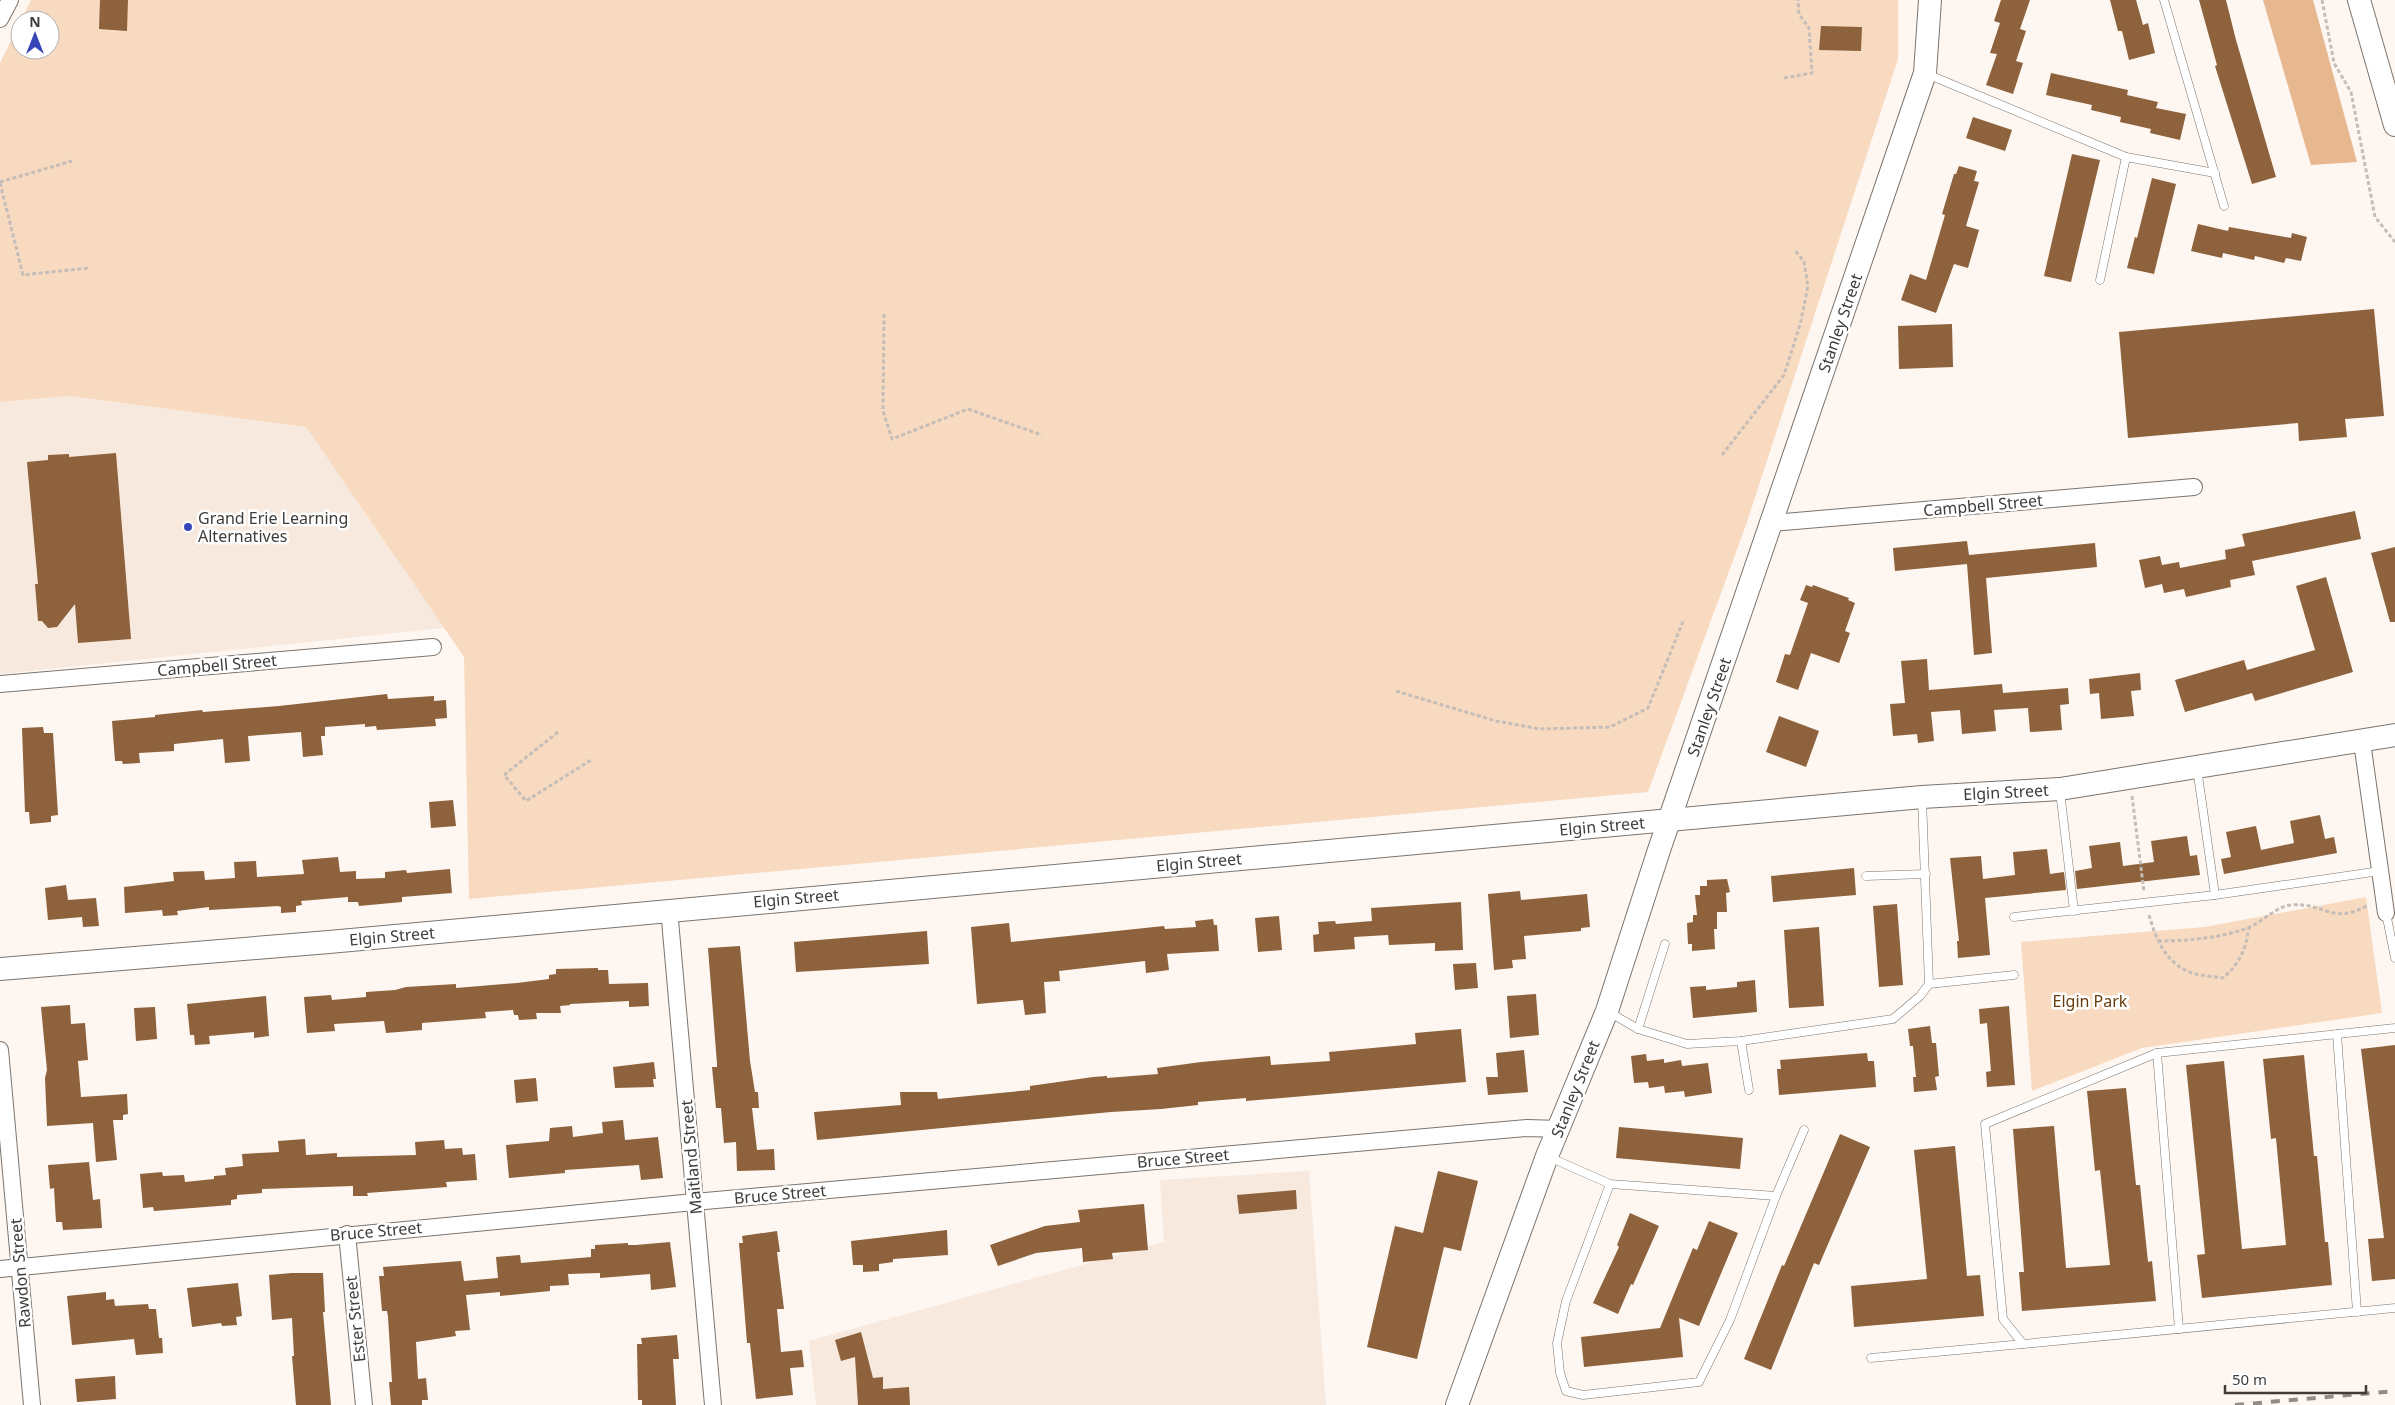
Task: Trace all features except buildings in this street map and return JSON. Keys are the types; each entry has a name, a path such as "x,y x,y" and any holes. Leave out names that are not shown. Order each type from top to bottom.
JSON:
{"main road":[{"name":"Stanley Street","path":"1457,1405 1547,1156 1560,1129 1607,1011 1658,850 1925,73 1930,0"},
{"path":"2360,0 2395,125"},
{"name":"Elgin Street","path":"0,969 329,942 669,909 1670,819 1922,797 2060,789 2362,742 2395,735"}],"street":[{"path":"0,19 10,0"},
{"name":"Campbell Street","path":"1772,522 2194,487"},
{"name":"Campbell Street","path":"0,684 433,646"},
{"path":"2362,742 2386,914"},
{"name":"Maitland Street","path":"669,909 713,1405"},
{"name":"Rawdon Street","path":"0,1050 32,1405"},
{"name":"Bruce Street","path":"0,1269 694,1202 1527,1128 1560,1129"},
{"name":"Ester Street","path":"347,1234 364,1405"}],"lane":[{"path":"2164,0 2224,206"},
{"path":"1925,73 2126,157 2215,173"},
{"path":"2100,280 2126,157"},
{"path":"2197,768 2215,895"},
{"path":"2060,789 2074,911"},
{"path":"1607,1011 1638,1029 1687,1044 1741,1041 1893,1019 1920,996 1929,984 1922,797"},
{"path":"2014,917 2215,895 2380,871"},
{"path":"1866,876 1926,874"},
{"path":"2386,914 2395,958"},
{"path":"1638,1029 1664,944"},
{"path":"1929,984 2014,975"},
{"path":"2023,1344 2003,1319 1985,1124 2157,1053 2395,1028"},
{"path":"2337,1034 2357,1312"},
{"path":"1741,1041 1749,1090"},
{"path":"2157,1053 2179,1329"},
{"path":"1610,1184 1566,1301 1557,1344 1560,1373 1566,1391 1583,1395 1699,1382 1730,1320 1776,1196 1804,1130"},
{"path":"1547,1156 1610,1184 1776,1196"},
{"path":"1871,1358 2395,1308"}],"path":[{"path":"1784,78 1812,73 1810,28 1799,14 1798,0"},
{"path":"2322,0 2334,63 2351,92 2375,217 2395,242"},
{"path":"72,161 0,183 23,276 89,268"},
{"path":"1722,454 1784,375 1800,325 1808,286 1804,262 1794,249"},
{"path":"884,314 884,411 892,439 968,409 1042,435"},
{"path":"1396,691 1496,722 1540,729 1610,728 1648,708 1684,619"},
{"path":"558,732 504,775 526,801 591,760"},
{"path":"2157,941 2184,941 2221,936 2249,927 2289,905 2306,905 2338,915 2354,914 2384,896"}],"shaded area":[{"path":"2263,0 2313,0 2357,162 2311,165"},
{"name":"Grand Erie Learning Alternatives","path":"69,396 306,427 444,628 0,674 0,402"},
{"path":"1309,1171 1326,1405 816,1405 809,1341 1164,1242 1160,1180"}],"green space":[{"path":"31,0 1898,0 1898,59 1746,525 1648,792 469,899 464,657 306,427 69,396 0,402 0,63 10,42 10,60 60,60 60,10 26,10"},
{"name":"Elgin Park","path":"2366,897 2382,1013 2142,1048 2032,1091 2021,942 2205,927"}],"railway":[{"path":"2235,1405 2395,1391"}],"place":[{"name":"Grand Erie Learning Alternatives","path":"188,527"}]}
